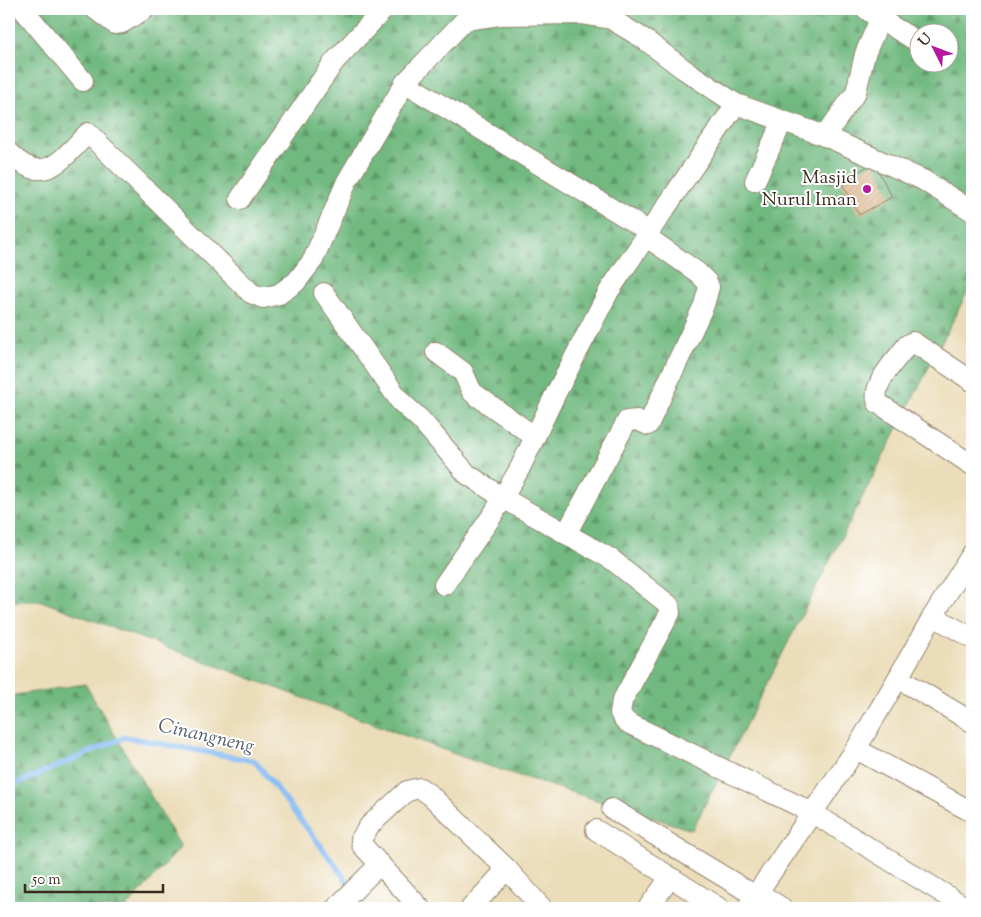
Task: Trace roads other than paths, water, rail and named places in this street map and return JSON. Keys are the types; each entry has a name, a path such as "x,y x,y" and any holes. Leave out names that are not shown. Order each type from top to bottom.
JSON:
{"street":[{"path":"23,9 83,81"},
{"path":"96,9 115,24 122,23 145,9"},
{"path":"240,199 334,62 384,9"},
{"path":"9,153 28,168 41,171 54,166 88,133 251,293 263,298 279,294 290,286 312,260 348,181 404,83 460,14 580,14 611,19 644,39 682,68 736,104 825,136 923,180 972,211"},
{"path":"825,136 856,92 866,54 873,14 908,36"},
{"path":"404,83 648,234 707,282 709,287 707,296 658,402 652,421 648,425 637,420 627,421 566,534"},
{"path":"444,585 503,498 609,290 736,104"},
{"path":"755,181 782,122"},
{"path":"324,293 400,401 421,420 467,474 503,498 611,559 669,605 670,613 622,701 620,713 626,722 811,812 967,908"},
{"path":"972,381 913,342 907,345 877,387 876,396 878,403 972,464"},
{"path":"436,352 464,372 472,392 535,437"},
{"path":"753,898 856,749 933,616 972,554"},
{"path":"933,616 972,638"},
{"path":"898,678 972,722"},
{"path":"856,749 972,812"},
{"path":"420,908 362,845 361,839 370,825 407,791 420,788 430,795 507,869 542,908"},
{"path":"612,809 753,898 782,908"},
{"path":"596,830 719,908"},
{"path":"336,908 380,864"},
{"path":"471,908 507,869"},
{"path":"648,908 670,878"}],"waterway":[{"name":"Cinangneng","path":"9,787 125,737 255,761 334,863 365,908"}],"place":[{"name":"Masjid Nurul Iman","path":"867,189"}]}
